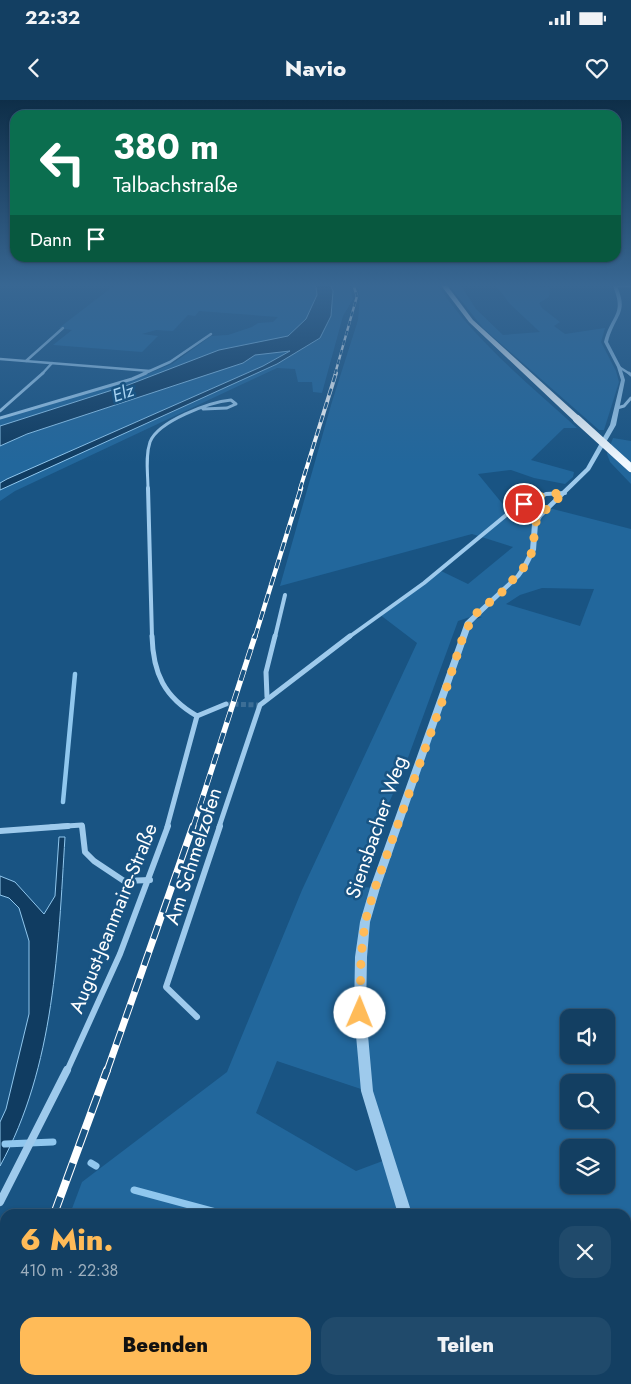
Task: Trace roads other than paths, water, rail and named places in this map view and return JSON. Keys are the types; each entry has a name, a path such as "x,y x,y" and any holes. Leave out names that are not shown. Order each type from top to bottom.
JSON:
{"highway":[{"path":"496,344 631,468"}],"street":[{"path":"25,361 45,344"},
{"path":"0,418 110,386 150,371 170,362 196,344"},
{"path":"607,344 619,367 627,370 631,375"},
{"path":"0,359 150,371"},
{"path":"0,411 35,382 52,363"},
{"name":"Siensbacher Weg","path":"403,1209 368,1091 360,1013 361,957 365,922 469,622 518,576 533,550 535,524 539,516 588,469 603,446 613,425 623,380 619,367"},
{"path":"617,408 624,406 631,398"},
{"path":"203,408 227,408 236,404 231,400 225,400 203,408 160,430 152,437 148,447 153,660 167,692 182,707 197,716 226,704"},
{"name":"Am Schmelzofen","path":"197,1017 166,988 260,705 267,697 424,583 495,522 538,497 555,492 564,493"},
{"path":"267,697 265,689 266,672 285,595"},
{"name":"August-Jeanmaire-Straße","path":"0,1202 80,1043 150,880 186,766 197,716"},
{"path":"0,831 82,825 85,852 94,861 124,881 150,880"}],"water":[{"name":"Elz","path":"249,344 310,344 277,364 0,490 0,483 7,479 263,366 290,351 255,355 243,363 27,434 0,446 0,426 128,385 219,350"},
{"path":"59,837 65,837 60,921 56,964 43,1047 32,1088 18,1128 0,1166 0,1122 6,1109 29,1014 29,941 19,908 9,898 0,895 0,876 15,882 44,914 55,896"}],"waterway":[{"path":"63,802 75,674"},
{"path":"5,1144 53,1142"},
{"path":"91,1163 96,1166"},
{"path":"134,1190 204,1209"}],"tunnel":[{"path":"226,704 260,705"}],"railway":[{"path":"335,374 343,344"},
{"path":"300,489 336,373"},
{"path":"255,637 301,488"},
{"path":"193,827 255,636"},
{"path":"107,1071 193,826"},
{"path":"56,1209 107,1070"}]}
